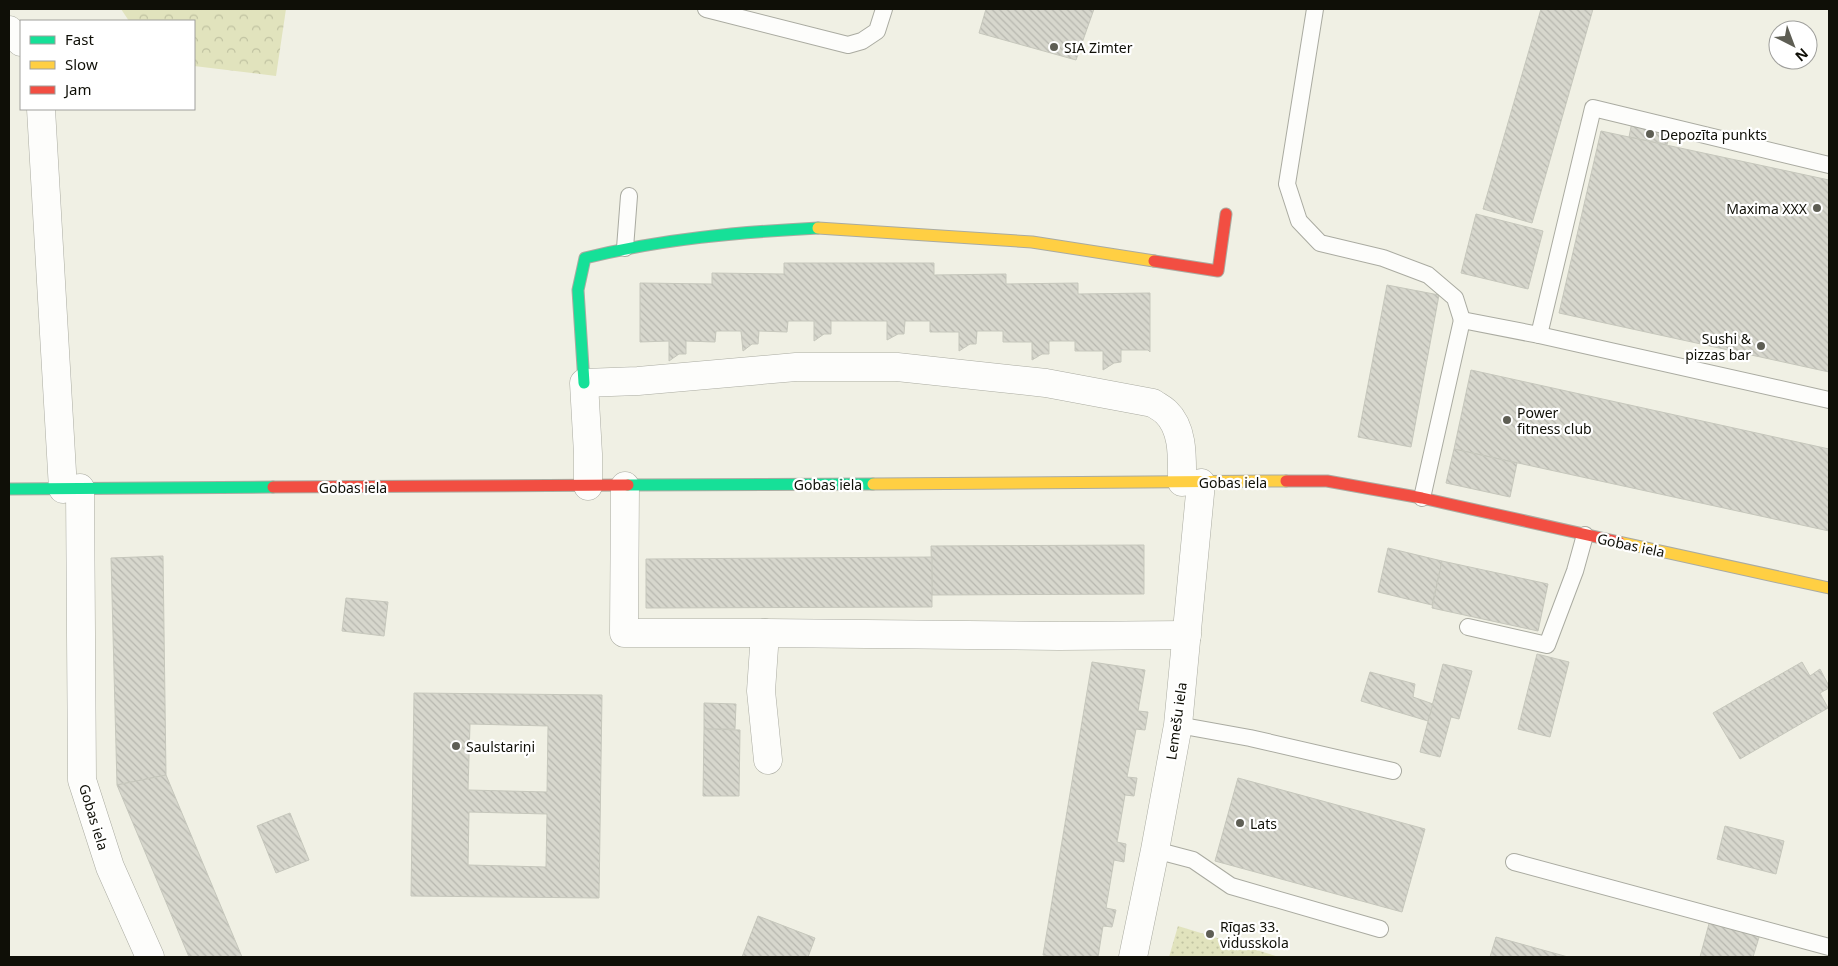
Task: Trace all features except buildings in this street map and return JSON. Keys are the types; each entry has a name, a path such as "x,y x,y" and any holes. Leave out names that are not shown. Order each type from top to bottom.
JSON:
{"street":[{"path":"9,30 20,41"},
{"path":"41,110 72,488"},
{"path":"588,486 588,454 578,290 585,258 625,248 714,236 817,228 1032,242 1218,271 1226,214"},
{"name":"Lemešu iela","path":"584,384 796,368 888,367 1046,383 1153,403 1166,412 1176,426 1182,454 1192,482 1187,635 1178,725 1133,957"},
{"name":"Gobas iela","path":"9,489 1327,481 1422,498 1829,588"},
{"path":"626,486 624,633 1187,635"},
{"name":"Gobas iela","path":"72,488 82,780 110,867 150,957"},
{"path":"764,633 761,691 768,760"}],"lane":[{"path":"706,9 848,45 862,41 877,31 884,9"},
{"path":"1315,9 1287,184 1299,220 1320,243 1383,258 1428,275 1455,298 1462,320 1422,498"},
{"path":"1539,336 1592,108 1829,165"},
{"path":"625,248 629,196"},
{"path":"1462,320 1829,400"},
{"path":"1468,627 1547,645 1575,571 1585,535"},
{"path":"1178,725 1250,738 1393,771"},
{"path":"1155,850 1193,860 1231,886 1380,929"},
{"path":"1514,862 1829,947"}],"green space":[{"path":"121,9 286,9 276,76 195,66 195,20 128,20"},
{"path":"1178,926 1279,957 1169,957"}],"traffic: fast":[{"path":"584,383 578,290 585,258 614,251 701,237 818,228"},
{"path":"628,485 873,484"},
{"path":"9,489 273,487"}],"traffic: slow":[{"path":"818,228 1032,242 1154,261"},
{"path":"873,484 1286,481"},
{"path":"1619,542 1829,588"}],"traffic: jam":[{"path":"1154,261 1218,271 1226,214"},
{"path":"1286,481 1327,481 1422,498 1619,542"},
{"path":"273,487 628,485"}],"place":[{"name":"SIA Zimter","path":"1054,47"},
{"name":"Depozīta punkts","path":"1650,134"},
{"name":"Maxima XXX","path":"1817,208"},
{"name":"Sushi & pizzas bar","path":"1761,346"},
{"name":"Power fitness club","path":"1507,420"},
{"name":"Saulstariņi","path":"456,746"},
{"name":"Lats","path":"1240,823"},
{"name":"Rīgas 33. vidusskola","path":"1210,934"}]}
